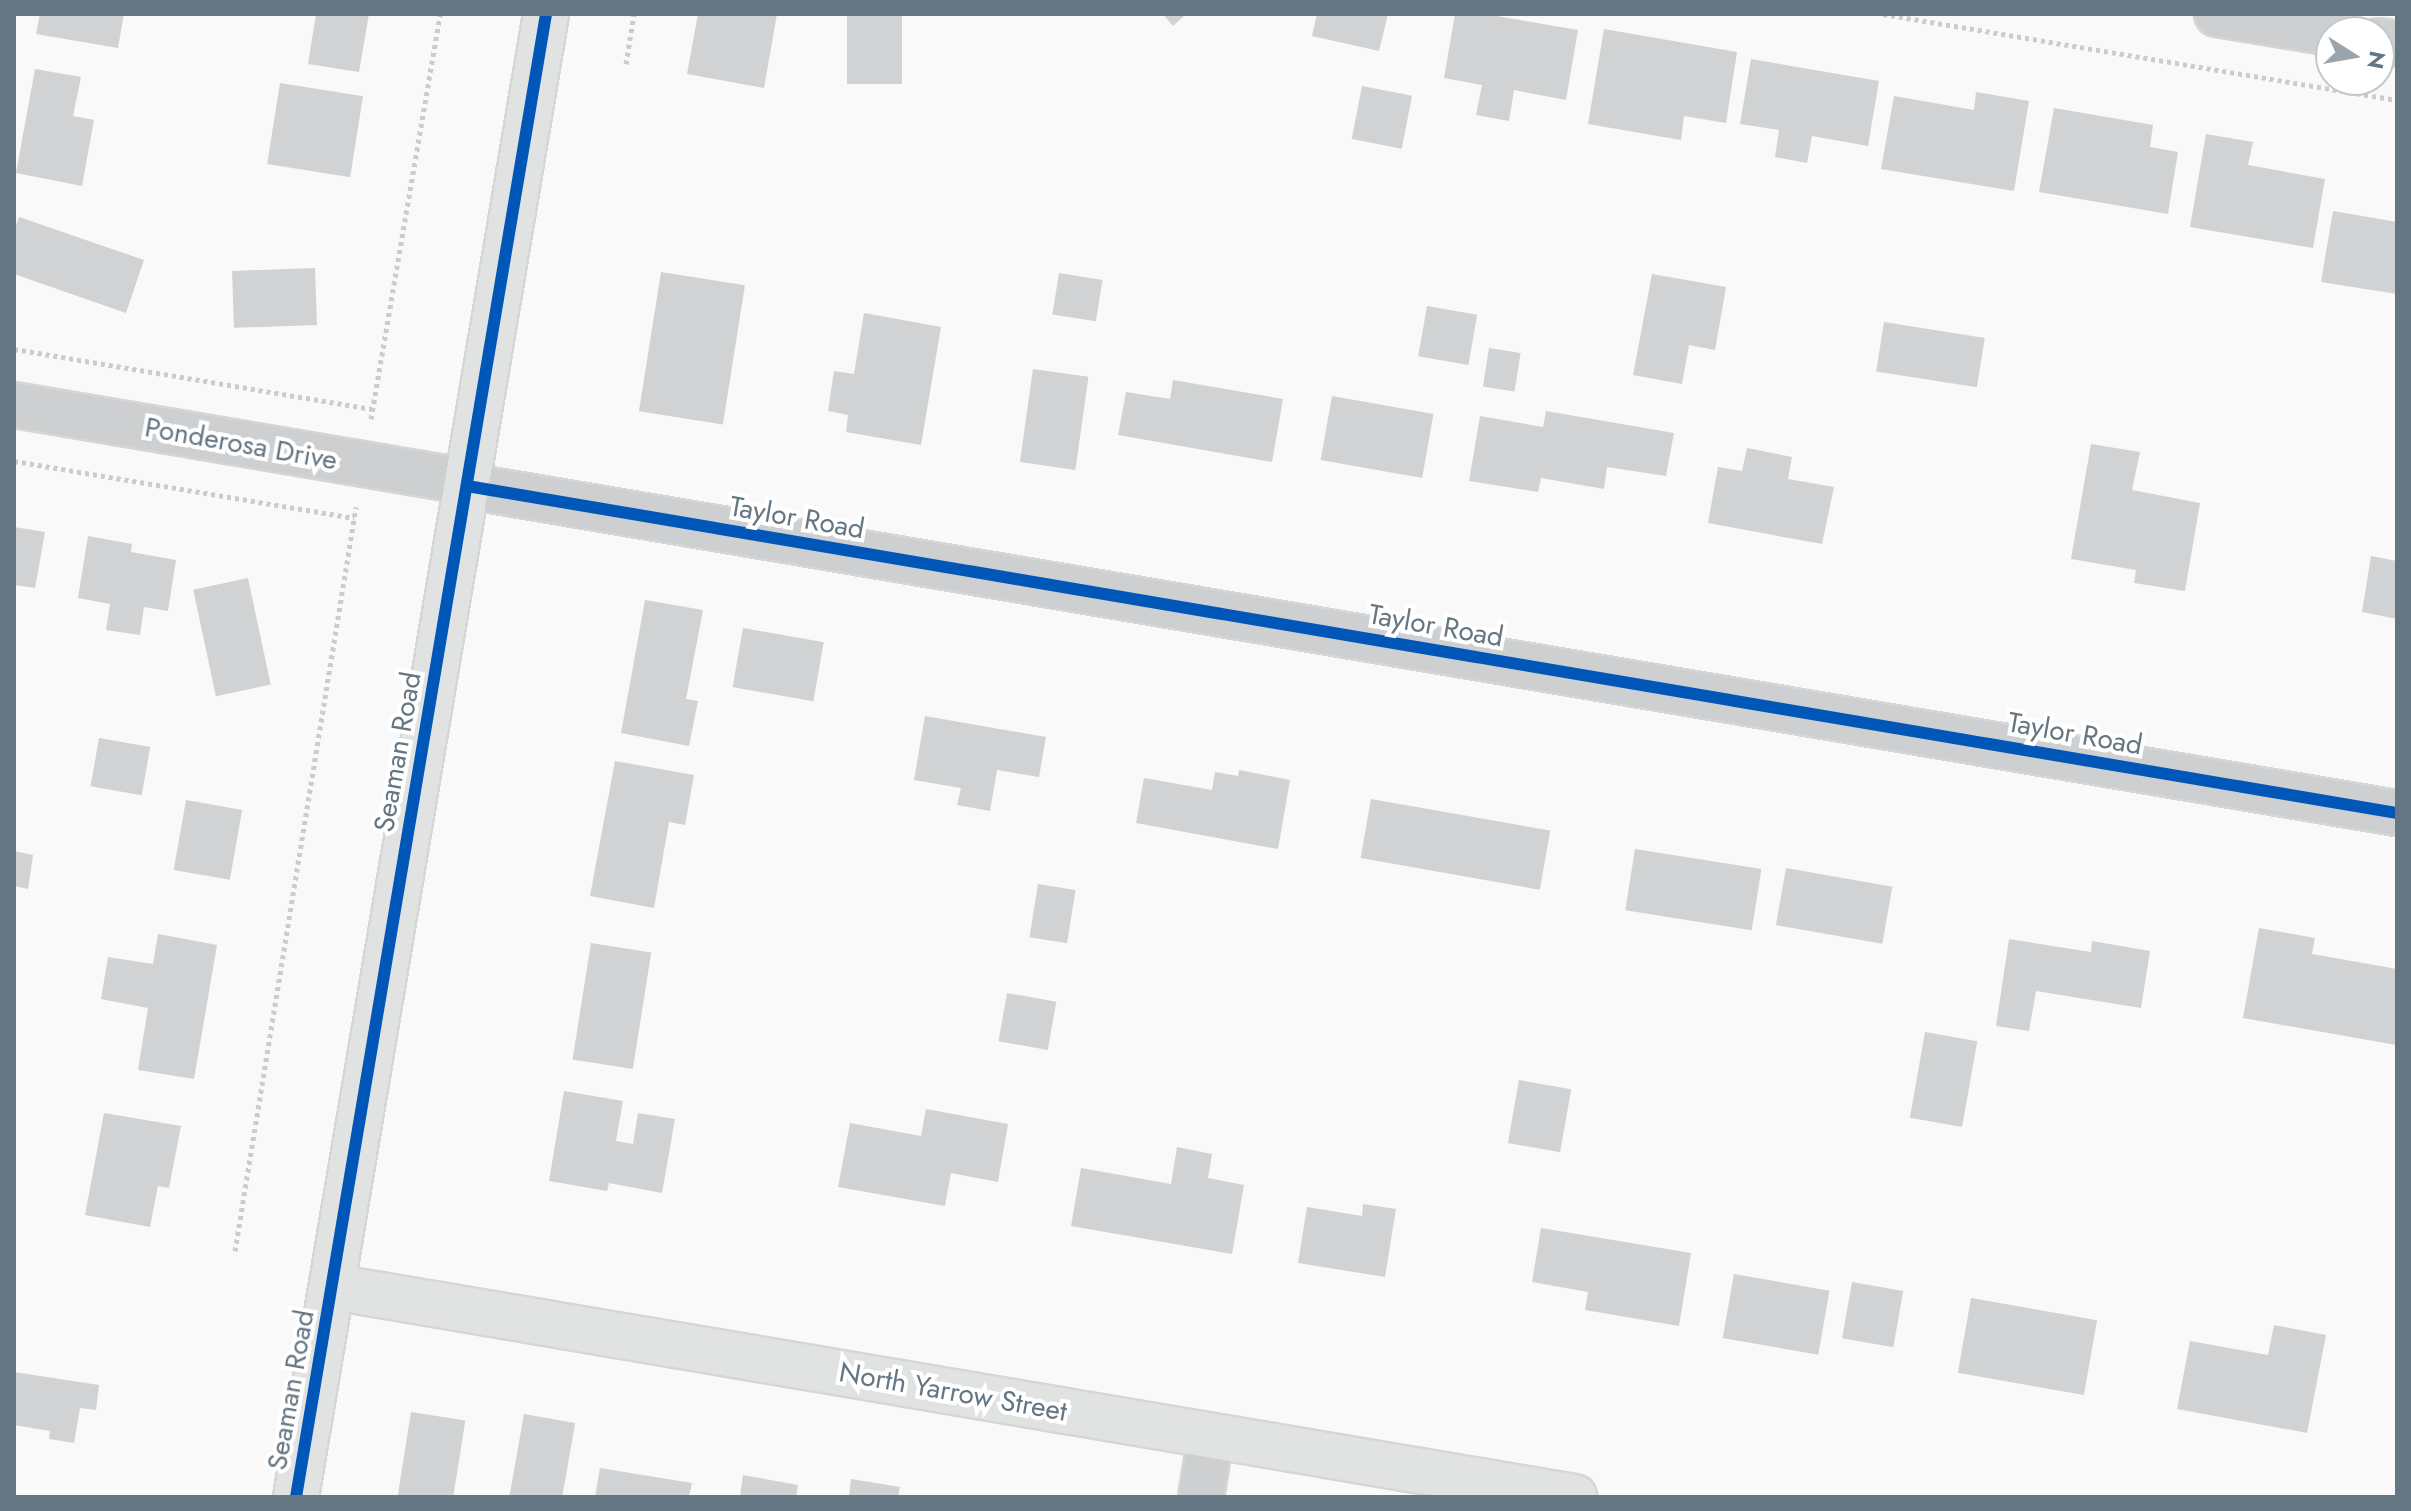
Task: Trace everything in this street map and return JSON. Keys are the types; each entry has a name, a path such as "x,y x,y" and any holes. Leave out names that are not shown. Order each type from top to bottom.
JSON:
{"street":[{"name":"Seaman Road","path":"296,1497 546,14"},
{"path":"2217,14 2315,30"},
{"name":"Ponderosa Drive","path":"14,405 468,484"},
{"name":"Taylor Road","path":"468,484 2397,813"},
{"name":"North Yarrow Street","path":"333,1287 1574,1497"},
{"path":"1201,1497 1211,1436"}],"path":[{"path":"369,430 440,14"},
{"path":"626,64 634,14"},
{"path":"1883,14 2397,100"},
{"path":"14,349 372,409"},
{"path":"14,461 354,518"},
{"path":"235,1251 358,497"}],"building":[{"path":"40,14 124,14 118,48 36,34"},
{"path":"316,14 369,14 359,72 308,64"},
{"path":"698,14 777,14 764,88 687,74"},
{"path":"847,14 902,14 902,84 847,84"},
{"path":"1163,14 1186,14 1173,26"},
{"path":"1317,14 1388,14 1379,51 1312,36"},
{"path":"1455,14 1485,14 1578,30 1566,100 1514,90 1509,121 1476,115 1482,85 1444,78"},
{"path":"1604,29 1737,52 1726,123 1684,116 1681,140 1588,124"},
{"path":"1751,59 1879,81 1868,146 1812,136 1807,163 1775,157 1779,130 1740,124"},
{"path":"35,69 81,77 73,116 94,120 82,186 16,173"},
{"path":"280,83 363,96 350,177 267,164"},
{"path":"1362,86 1412,96 1402,149 1352,139"},
{"path":"1976,92 2029,101 2014,191 1881,169 1894,96 1974,110"},
{"path":"2054,108 2153,125 2150,147 2178,152 2168,214 2039,192"},
{"path":"2206,134 2253,142 2248,165 2325,179 2313,248 2190,227"},
{"path":"2333,211 2397,222 2397,294 2321,282"},
{"path":"19,217 144,260 126,313 14,274 14,230"},
{"path":"315,268 317,325 234,328 232,271"},
{"path":"661,272 745,285 723,425 639,411"},
{"path":"1059,273 1102,280 1096,321 1052,314"},
{"path":"1652,274 1726,287 1715,350 1689,345 1682,384 1633,375"},
{"path":"1427,306 1477,315 1468,365 1418,356"},
{"path":"864,313 941,327 921,445 846,432 848,415 828,411 834,371 854,374"},
{"path":"1884,322 1985,338 1977,387 1876,371"},
{"path":"1489,348 1521,353 1515,392 1483,387"},
{"path":"1033,369 1088,377 1075,470 1020,462"},
{"path":"1173,380 1283,399 1272,462 1118,435 1126,392 1170,399"},
{"path":"1332,396 1433,414 1422,478 1321,460"},
{"path":"1546,411 1674,433 1666,476 1607,467 1604,489 1541,478 1538,492 1469,481 1480,416 1543,427"},
{"path":"2091,444 2140,452 2132,490 2200,503 2185,591 2134,583 2136,570 2071,559"},
{"path":"1747,448 1792,457 1788,479 1834,487 1822,544 1708,523 1718,467 1742,471"},
{"path":"14,527 45,532 35,588 14,585"},
{"path":"88,536 132,544 131,552 176,560 168,611 144,607 140,635 106,630 110,604 78,598"},
{"path":"2371,556 2397,561 2397,619 2362,612"},
{"path":"248,578 271,685 216,696 193,590"},
{"path":"645,600 703,610 686,699 698,701 689,746 621,733"},
{"path":"743,628 824,642 813,701 733,687"},
{"path":"925,716 1046,737 1039,777 997,770 990,811 957,805 961,788 914,780"},
{"path":"99,738 150,747 142,795 90,786"},
{"path":"615,761 694,775 685,825 669,822 654,908 590,896"},
{"path":"1239,770 1290,780 1278,849 1136,823 1144,778 1212,790 1215,772 1238,776"},
{"path":"1371,799 1550,831 1540,890 1361,858"},
{"path":"186,800 242,810 230,880 174,870"},
{"path":"1635,849 1761,869 1752,930 1625,910"},
{"path":"14,851 33,855 28,889 14,886"},
{"path":"1786,868 1892,887 1882,944 1776,925"},
{"path":"1038,884 1076,890 1067,943 1030,937"},
{"path":"2259,928 2315,938 2312,954 2397,969 2396,1045 2243,1018"},
{"path":"158,934 217,945 194,1079 138,1070 148,1008 101,999 108,957 153,964"},
{"path":"2009,939 2091,952 2092,941 2150,951 2141,1008 2036,991 2029,1031 1996,1026"},
{"path":"591,943 651,953 633,1069 573,1060"},
{"path":"1007,993 1056,1002 1048,1050 998,1041"},
{"path":"1925,1032 1977,1041 1962,1127 1910,1118"},
{"path":"1519,1080 1571,1089 1560,1152 1508,1143"},
{"path":"564,1091 623,1101 616,1141 633,1144 638,1113 675,1119 662,1193 609,1183 607,1191 549,1181"},
{"path":"926,1109 1008,1124 998,1182 951,1173 945,1206 838,1187 850,1123 921,1136"},
{"path":"104,1113 181,1126 169,1188 158,1186 150,1227 85,1215"},
{"path":"1177,1147 1212,1154 1208,1178 1244,1185 1232,1254 1071,1226 1081,1168 1171,1184"},
{"path":"1363,1204 1396,1209 1385,1277 1298,1263 1307,1207 1362,1216"},
{"path":"1541,1228 1691,1253 1679,1326 1585,1310 1588,1292 1532,1282"},
{"path":"1734,1274 1830,1291 1818,1355 1723,1338"},
{"path":"1852,1282 1903,1291 1893,1347 1842,1338"},
{"path":"1971,1298 2097,1320 2084,1395 1958,1373"},
{"path":"2274,1325 2326,1335 2307,1433 2177,1409 2190,1341 2268,1355"},
{"path":"14,1372 99,1385 96,1410 80,1408 74,1443 49,1439 50,1431 14,1425"},
{"path":"411,1412 465,1421 453,1497 398,1497"},
{"path":"524,1414 575,1423 562,1497 509,1497"},
{"path":"600,1468 692,1483 689,1497 595,1497"},
{"path":"743,1475 798,1485 796,1497 740,1497"},
{"path":"851,1479 900,1487 898,1497 849,1497"}],"cycle path":[{"path":"296,1497 546,14"},
{"path":"467,486 2397,813"}]}
